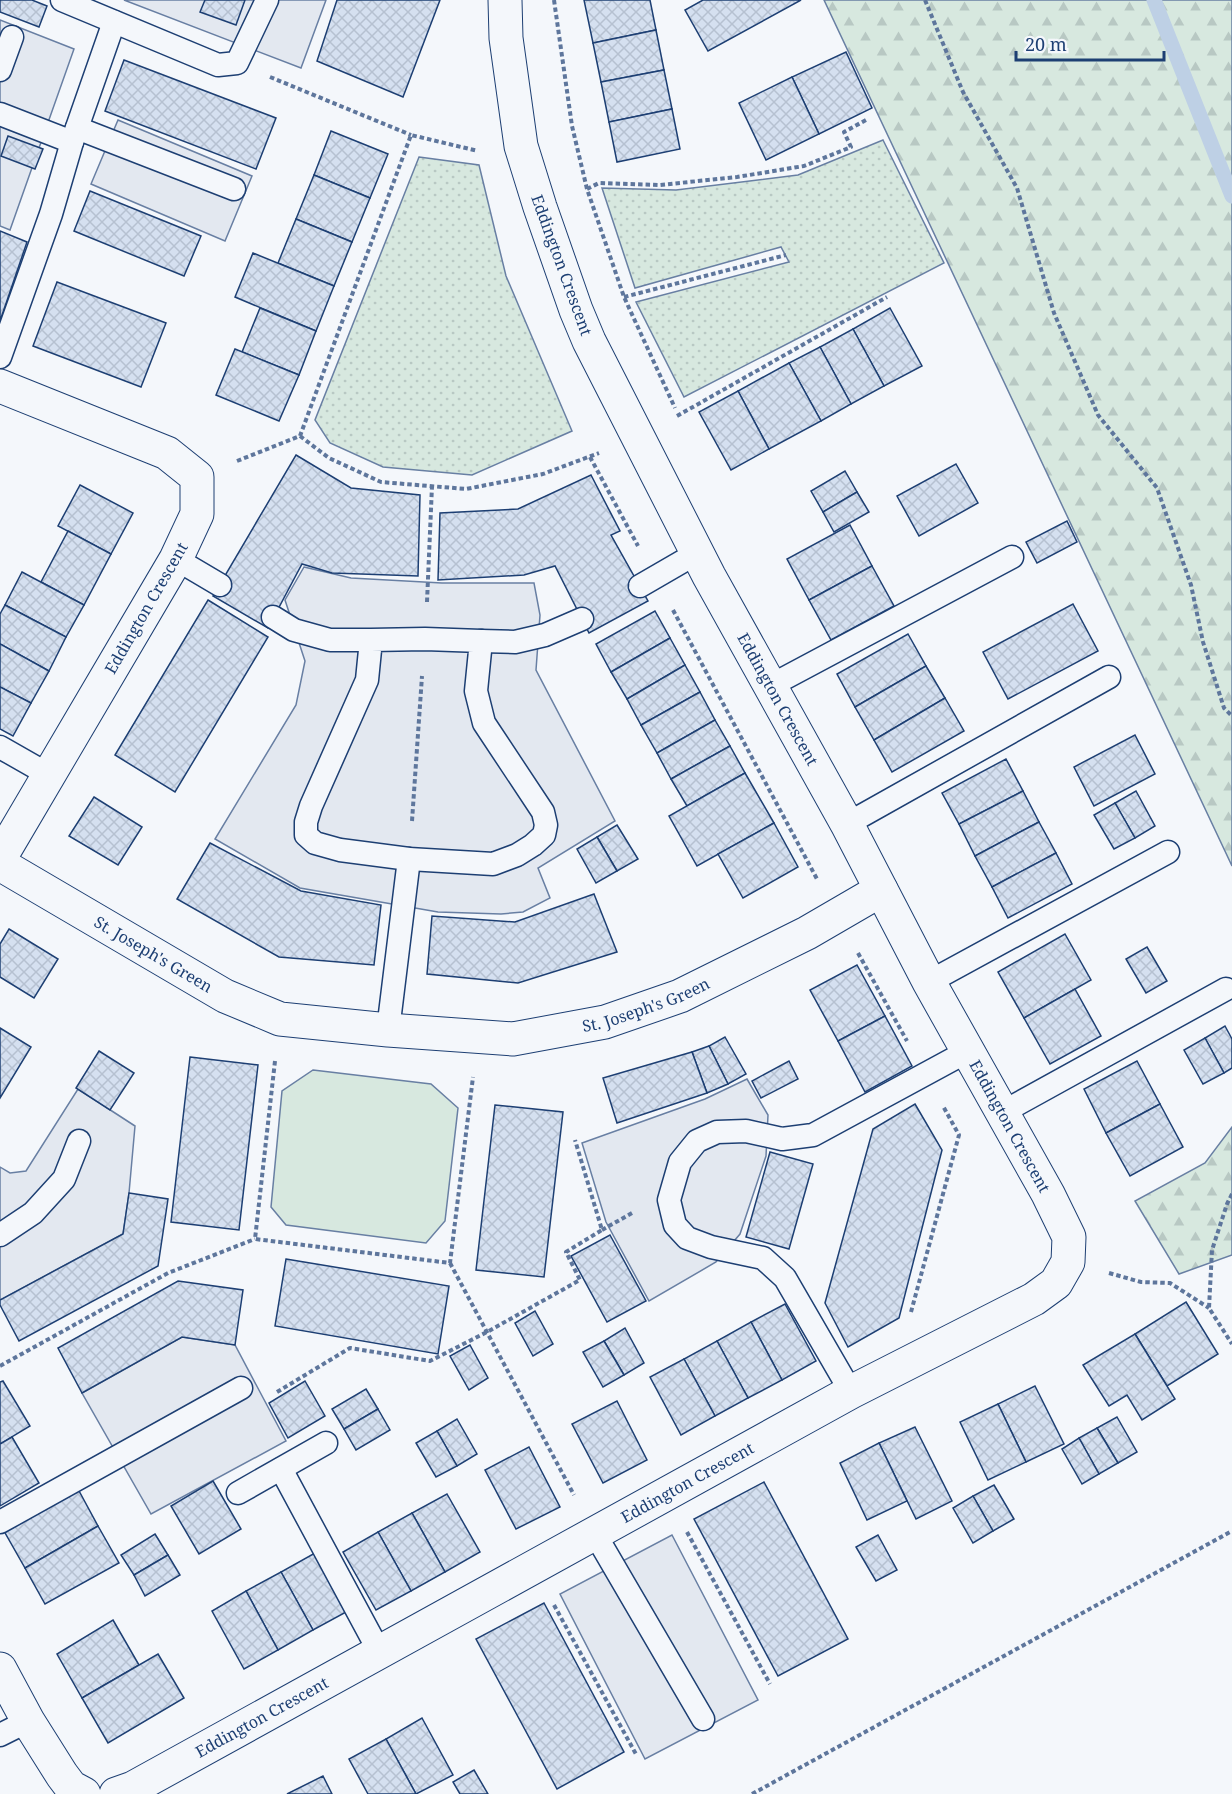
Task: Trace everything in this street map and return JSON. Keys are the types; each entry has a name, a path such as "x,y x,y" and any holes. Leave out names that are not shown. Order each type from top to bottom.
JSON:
{"street":[{"name":"Eddington Crescent","path":"116,1794 133,1788 852,1392 1034,1299 1056,1283 1068,1262 1069,1237 1048,1194 929,982 847,824 697,553 589,341 540,207 521,146 506,38 505,0"},
{"path":"0,386 167,453 197,477"},
{"name":"Eddington Crescent","path":"0,858 176,559 197,514 197,477"},
{"name":"St. Joseph's Green","path":"0,864 225,996 280,1019 513,1039 605,1022 680,996 807,933 881,890"},
{"path":"0,1669 14,1728 62,1775 71,1787 84,1794"}],"lane":[{"path":"62,0 218,65 237,63 267,0"},
{"path":"0,357 51,214 74,135 114,22"},
{"path":"0,70 12,37"},
{"path":"0,114 74,135 234,189"},
{"path":"648,582 697,553"},
{"path":"770,686 1012,557"},
{"path":"176,559 220,585"},
{"path":"273,617 294,630 330,639 515,642 545,635 582,619"},
{"path":"370,640 367,680 311,806 306,822 306,835 315,843 340,850 409,860 493,864 517,855 533,845 544,835 546,825 543,812 484,723 476,691 481,641"},
{"path":"847,824 1109,677"},
{"path":"0,747 49,775"},
{"path":"929,982 1168,852"},
{"path":"388,1030 409,860"},
{"path":"1003,1112 1226,989"},
{"path":"852,1392 785,1278 763,1258 711,1247 687,1238 675,1225 669,1200 680,1162 697,1141 717,1132 746,1131 782,1139 813,1135 968,1051"},
{"path":"0,1235 33,1213 64,1179 79,1141"},
{"path":"0,1522 241,1388"},
{"path":"238,1492 326,1443"},
{"path":"281,1470 380,1653"},
{"path":"595,1534 703,1719"}],"path":[{"path":"554,0 572,126 587,189 624,297 678,415 887,297"},
{"path":"925,0 963,92 1017,188 1054,313 1098,415 1157,488 1191,585 1203,642 1224,708 1232,716"},
{"path":"237,63 411,135 478,151 521,146"},
{"path":"587,189 599,183 660,185 737,177 804,166 851,147 844,132 866,120"},
{"path":"197,477 300,436 411,135"},
{"path":"576,310 786,255"},
{"path":"300,436 329,458 381,482 466,489 543,474 590,457 648,582 959,1135 909,1319"},
{"path":"255,1239 280,1019"},
{"path":"478,1037 450,1263 595,1534"},
{"path":"241,1388 267,1398 350,1348 430,1361 488,1332 580,1280 566,1252 602,1230 575,1140"},
{"path":"1209,1308 1212,1250 1232,1194"},
{"path":"0,1366 168,1274 255,1239 450,1263"},
{"path":"1068,1262 1141,1282 1170,1282 1209,1308 1232,1344"},
{"path":"667,1495 770,1684"},
{"path":"752,1794 1232,1531"},
{"path":"534,1568 637,1756"}],"green space":[{"path":"824,0 1232,0 1232,866"},
{"path":"883,140 944,263 684,397 636,302 789,262 781,247 635,288 602,188 676,190 798,175"},
{"path":"419,157 479,165 506,276 572,431 472,475 383,467 330,443 315,420"},
{"path":"313,1070 431,1084 458,1108 445,1221 426,1243 286,1225 271,1207 282,1091"},
{"path":"1232,1127 1232,1255 1179,1274 1135,1201 1205,1163"}],"shaded area":[{"path":"124,0 326,0 301,68"},
{"path":"0,20 74,49 10,230 0,226"},
{"path":"118,120 252,176 225,241 91,184"},
{"path":"304,567 351,578 442,583 534,583 540,615 536,670 615,821 538,868 550,898 523,912 501,914 438,912 300,888 215,839 296,705 305,661 285,600"},
{"path":"747,1079 768,1115 766,1156 740,1234 716,1262 649,1301 606,1222 582,1143 705,1099"},
{"path":"78,1089 135,1126 123,1234 0,1300 0,1167 10,1173 26,1171"},
{"path":"182,1337 235,1345 286,1441 151,1514 82,1393"},
{"path":"672,1535 758,1700 645,1759 560,1594"}],"building":[{"path":"0,0 32,0 47,6 39,27 0,12"},
{"path":"205,0 245,0 236,25 200,12"},
{"path":"337,0 440,0 403,97 317,61"},
{"path":"584,0 650,0 656,30 593,43"},
{"path":"703,0 801,0 708,51 685,10"},
{"path":"656,30 664,70 601,82 593,43"},
{"path":"846,52 872,108 819,134 792,77"},
{"path":"124,60 276,118 256,169 105,111"},
{"path":"664,70 672,109 609,122 601,82"},
{"path":"792,77 819,134 766,160 739,103"},
{"path":"672,109 680,149 617,162 609,122"},
{"path":"331,131 388,154 370,198 314,175"},
{"path":"8,136 43,149 35,169 1,156"},
{"path":"314,175 370,198 352,242 296,219"},
{"path":"90,191 201,236 184,276 74,231"},
{"path":"296,219 352,242 334,286 278,263"},
{"path":"0,231 27,242 0,321"},
{"path":"253,253 334,286 316,331 235,297"},
{"path":"57,282 166,323 141,387 33,346"},
{"path":"260,308 316,331 299,375 242,352"},
{"path":"890,308 922,366 884,386 853,329"},
{"path":"853,329 884,386 851,404 820,347"},
{"path":"820,347 851,404 821,421 789,363"},
{"path":"235,349 299,375 279,421 216,395"},
{"path":"789,363 821,421 769,449 738,391"},
{"path":"738,391 769,449 731,470 699,412"},
{"path":"296,455 351,488 420,495 418,576 332,573 302,564 268,628 213,596"},
{"path":"956,464 978,503 919,536 897,496"},
{"path":"845,471 857,492 823,512 811,491"},
{"path":"591,475 620,531 611,535 648,601 589,633 555,566 524,575 438,580 440,513 518,509"},
{"path":"80,485 133,513 111,554 58,526"},
{"path":"857,492 869,512 834,532 823,512"},
{"path":"1067,521 1077,542 1037,563 1026,542"},
{"path":"850,525 872,566 809,600 787,559"},
{"path":"68,531 111,554 84,605 41,582"},
{"path":"872,566 894,606 831,640 809,600"},
{"path":"22,572 84,605 66,637 5,605"},
{"path":"208,600 268,637 175,792 115,755"},
{"path":"1073,604 1098,651 1008,699 983,652"},
{"path":"5,605 66,637 49,671 0,644 0,614"},
{"path":"655,611 670,638 611,672 596,644"},
{"path":"908,634 926,666 855,707 837,674"},
{"path":"670,638 685,665 627,699 611,672"},
{"path":"0,644 49,671 31,703 0,687"},
{"path":"685,665 700,692 641,725 627,699"},
{"path":"926,666 945,698 874,740 855,707"},
{"path":"0,687 31,703 13,736 0,729"},
{"path":"700,692 715,720 657,753 641,725"},
{"path":"945,698 964,731 892,772 874,740"},
{"path":"715,720 730,746 671,779 657,753"},
{"path":"1135,735 1155,774 1094,806 1074,767"},
{"path":"730,746 745,773 687,806 671,779"},
{"path":"1006,759 1023,791 959,824 942,793"},
{"path":"745,773 774,823 697,866 669,816"},
{"path":"1023,791 1039,822 975,856 959,824"},
{"path":"1136,791 1155,826 1135,838 1115,803"},
{"path":"94,797 142,827 118,865 69,836"},
{"path":"1115,803 1135,838 1114,849 1094,815"},
{"path":"1039,822 1056,853 992,887 975,856"},
{"path":"774,823 798,867 743,898 718,854"},
{"path":"617,825 638,859 617,871 597,837"},
{"path":"597,837 617,871 596,883 577,849"},
{"path":"210,843 301,891 381,905 374,965 279,957 177,899"},
{"path":"1056,853 1072,884 1008,918 992,887"},
{"path":"594,894 617,952 518,983 427,974 432,916 515,922"},
{"path":"9,929 58,959 34,998 0,977 0,944"},
{"path":"1065,934 1091,980 1024,1018 998,972"},
{"path":"1147,947 1167,981 1146,993 1126,959"},
{"path":"857,965 885,1016 838,1041 810,990"},
{"path":"1075,989 1101,1036 1050,1064 1024,1018"},
{"path":"885,1016 912,1066 865,1092 838,1041"},
{"path":"1225,1026 1232,1039 1232,1068 1224,1073 1205,1038"},
{"path":"0,1028 31,1047 0,1098"},
{"path":"725,1037 746,1074 728,1084 709,1046"},
{"path":"1205,1038 1224,1073 1203,1084 1184,1050"},
{"path":"709,1046 728,1084 707,1093 692,1052"},
{"path":"99,1051 134,1073 110,1110 76,1088"},
{"path":"692,1052 707,1093 617,1123 603,1078"},
{"path":"190,1057 258,1065 239,1230 171,1222"},
{"path":"789,1061 798,1079 761,1098 752,1081"},
{"path":"1137,1061 1160,1104 1106,1133 1084,1089"},
{"path":"915,1104 942,1150 899,1318 848,1347 825,1303 873,1129"},
{"path":"1160,1104 1183,1147 1130,1176 1106,1133"},
{"path":"495,1105 563,1112 544,1277 476,1270"},
{"path":"770,1152 813,1164 789,1249 746,1237"},
{"path":"129,1193 168,1199 158,1266 19,1341 0,1305 0,1300 123,1234"},
{"path":"610,1235 646,1301 607,1322 571,1256"},
{"path":"286,1259 449,1286 438,1354 275,1326"},
{"path":"178,1281 243,1290 235,1345 182,1337 82,1393 58,1348"},
{"path":"1186,1302 1218,1354 1167,1386 1135,1334"},
{"path":"785,1304 816,1361 782,1380 751,1322"},
{"path":"535,1311 553,1344 533,1356 515,1323"},
{"path":"751,1322 782,1380 748,1398 717,1341"},
{"path":"625,1328 644,1363 624,1375 604,1341"},
{"path":"1135,1334 1175,1399 1142,1420 1127,1395 1109,1406 1083,1365"},
{"path":"604,1341 624,1375 603,1387 583,1352"},
{"path":"717,1341 748,1398 715,1416 684,1359"},
{"path":"470,1345 488,1378 469,1390 450,1356"},
{"path":"684,1359 715,1416 681,1435 650,1377"},
{"path":"3,1381 30,1426 0,1444 0,1382"},
{"path":"305,1381 325,1416 288,1438 269,1403"},
{"path":"1035,1386 1064,1444 1026,1462 998,1404"},
{"path":"366,1389 378,1409 344,1429 332,1409"},
{"path":"617,1401 647,1460 603,1483 572,1424"},
{"path":"998,1404 1026,1462 988,1480 960,1422"},
{"path":"378,1409 390,1430 356,1450 344,1429"},
{"path":"1117,1417 1137,1452 1118,1463 1097,1428"},
{"path":"457,1419 477,1454 457,1466 437,1431"},
{"path":"915,1427 952,1501 916,1519 879,1443"},
{"path":"1097,1428 1118,1463 1099,1474 1079,1438"},
{"path":"437,1431 457,1466 436,1477 416,1443"},
{"path":"12,1437 39,1483 0,1506 0,1444"},
{"path":"1079,1438 1099,1474 1082,1484 1062,1449"},
{"path":"879,1443 907,1501 867,1520 840,1463"},
{"path":"529,1447 560,1507 516,1529 485,1470"},
{"path":"213,1481 241,1529 199,1554 171,1506"},
{"path":"764,1482 848,1639 778,1676 694,1519"},
{"path":"994,1485 1014,1519 993,1531 973,1496"},
{"path":"78,1489 98,1526 25,1568 4,1531"},
{"path":"447,1494 480,1552 445,1572 412,1513"},
{"path":"973,1496 993,1531 973,1543 953,1508"},
{"path":"412,1513 445,1572 411,1591 378,1532"},
{"path":"98,1526 119,1563 45,1604 25,1568"},
{"path":"378,1532 411,1591 376,1610 343,1552"},
{"path":"155,1534 168,1555 134,1575 121,1555"},
{"path":"878,1535 897,1570 876,1581 856,1547"},
{"path":"315,1553 348,1611 313,1630 281,1572"},
{"path":"168,1555 180,1575 145,1596 134,1575"},
{"path":"281,1572 313,1630 278,1650 246,1591"},
{"path":"246,1591 278,1650 244,1669 212,1611"},
{"path":"544,1603 624,1752 557,1789 476,1639"},
{"path":"113,1620 139,1665 82,1698 57,1654"},
{"path":"158,1654 184,1698 108,1743 82,1698"},
{"path":"422,1718 453,1775 416,1794 386,1739"},
{"path":"386,1739 416,1794 368,1794 349,1759"},
{"path":"474,1770 488,1794 460,1794 453,1782"},
{"path":"323,1776 332,1794 287,1794"}],"waterway":[{"path":"1154,0 1232,196"}]}
